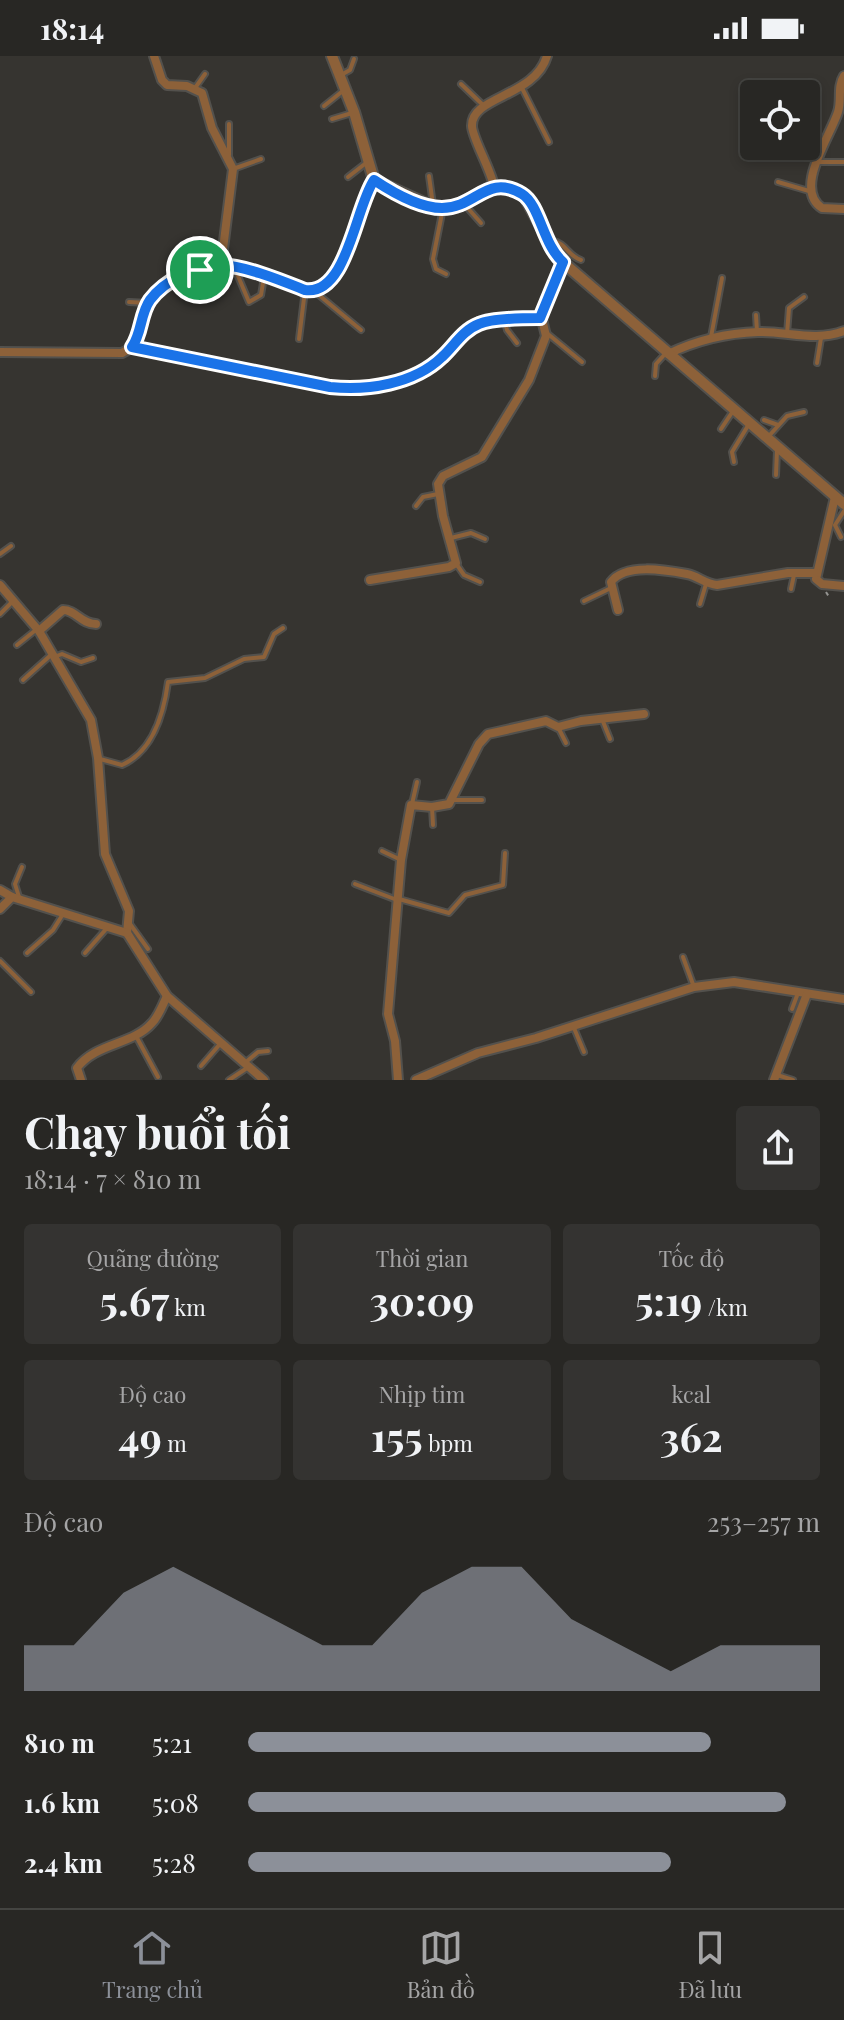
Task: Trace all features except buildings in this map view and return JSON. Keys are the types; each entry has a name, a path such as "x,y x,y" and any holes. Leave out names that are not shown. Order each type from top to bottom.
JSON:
{"street":[{"path":"154,56 162,80 167,85 195,88 205,98 217,139 229,155 233,169 221,265"},
{"path":"332,56 354,112 374,180 438,208 463,203 494,186 511,189 527,197 546,240 563,262 777,450 840,497 817,573 818,582 844,586"},
{"path":"494,186 490,167 472,126 476,113 483,105 522,88 537,76 547,56"},
{"path":"844,76 840,84 839,110 809,191 813,201 822,208 844,209"},
{"path":"0,352 122,353 132,347 148,303 170,282 221,265 310,291 326,287 334,279 366,193 374,180"},
{"path":"370,580 449,567 456,563 438,484 443,476 477,462 491,445 529,380 546,332 540,318 563,262"},
{"path":"667,353 711,337 757,332 822,336 844,331"},
{"path":"618,610 611,588 613,578 634,570 690,574 706,584 817,573"},
{"path":"0,585 38,630 91,720 98,758 105,854 125,894 129,928 167,996 264,1080"},
{"path":"38,630 63,610 71,611 86,623 96,624"},
{"path":"398,1080 395,1041 388,1014 401,860 412,804 446,806 452,800 479,744 488,734 546,721 558,727 644,714"},
{"path":"0,890 24,901 108,926 129,928"},
{"path":"0,909 12,897"},
{"path":"416,1080 469,1056 694,987 734,982 844,999"},
{"path":"775,1077 803,993"},
{"path":"81,1080 77,1068 79,1064 152,1023 167,996"}],"lane":[{"path":"340,75 350,70 354,59"},
{"path":"195,88 205,74"},
{"path":"461,84 483,105"},
{"path":"522,88 549,142"},
{"path":"324,106 346,89"},
{"path":"332,119 354,112"},
{"path":"229,124 229,155"},
{"path":"233,169 261,159"},
{"path":"348,177 368,161"},
{"path":"818,162 844,162"},
{"path":"429,176 438,208 433,259 436,269 446,274"},
{"path":"778,182 809,191"},
{"path":"463,203 481,223"},
{"path":"546,240 561,243 571,256 581,260"},
{"path":"235,269 249,302 261,295 264,276"},
{"path":"711,337 722,278"},
{"path":"299,339 310,291 361,330"},
{"path":"787,334 789,308 804,297"},
{"path":"129,302 148,303"},
{"path":"756,315 757,332"},
{"path":"132,347 330,387 354,389 418,374 441,358 473,327 485,322 540,318"},
{"path":"505,322 517,343"},
{"path":"546,332 582,362"},
{"path":"817,363 822,336"},
{"path":"655,376 656,364 667,353"},
{"path":"721,429 733,411"},
{"path":"767,440 787,416 804,412"},
{"path":"764,420 778,425"},
{"path":"734,462 732,452 749,424"},
{"path":"776,475 777,450"},
{"path":"416,506 423,497 438,494"},
{"path":"841,537 835,525 844,511"},
{"path":"451,538 471,533 485,539"},
{"path":"0,554 11,546"},
{"path":"456,563 464,575 480,582"},
{"path":"791,589 795,573"},
{"path":"700,604 706,584"},
{"path":"584,601 611,588"},
{"path":"0,614 13,601"},
{"path":"98,758 122,765 138,754 162,717 168,682 205,678 244,659 264,657 274,634 283,628"},
{"path":"17,645 38,630"},
{"path":"23,680 53,656 62,654 81,662 93,658"},
{"path":"602,719 610,739"},
{"path":"558,727 566,743"},
{"path":"412,804 417,782"},
{"path":"452,800 482,800"},
{"path":"432,807 433,825"},
{"path":"382,851 401,860"},
{"path":"355,884 449,913 465,895 503,885 505,853"},
{"path":"22,867 15,884 16,892 24,901"},
{"path":"27,953 53,930 63,912"},
{"path":"85,953 108,926"},
{"path":"129,928 148,949"},
{"path":"683,957 694,987"},
{"path":"0,961 31,992"},
{"path":"792,1009 803,993"},
{"path":"574,1025 584,1052"},
{"path":"135,1034 158,1077"},
{"path":"201,1066 222,1042"},
{"path":"229,1080 254,1054 268,1051"},
{"path":"775,1077 793,1080"}],"route":[{"path":"374,180 410,199 443,208 475,198 494,186 511,189 527,197 546,240 563,262 540,318 479,324 463,335 435,364 418,374 354,389 330,387 132,347 148,303 158,291 170,282 200,270 221,265 305,290 326,287 342,263 366,193 374,180"}]}
